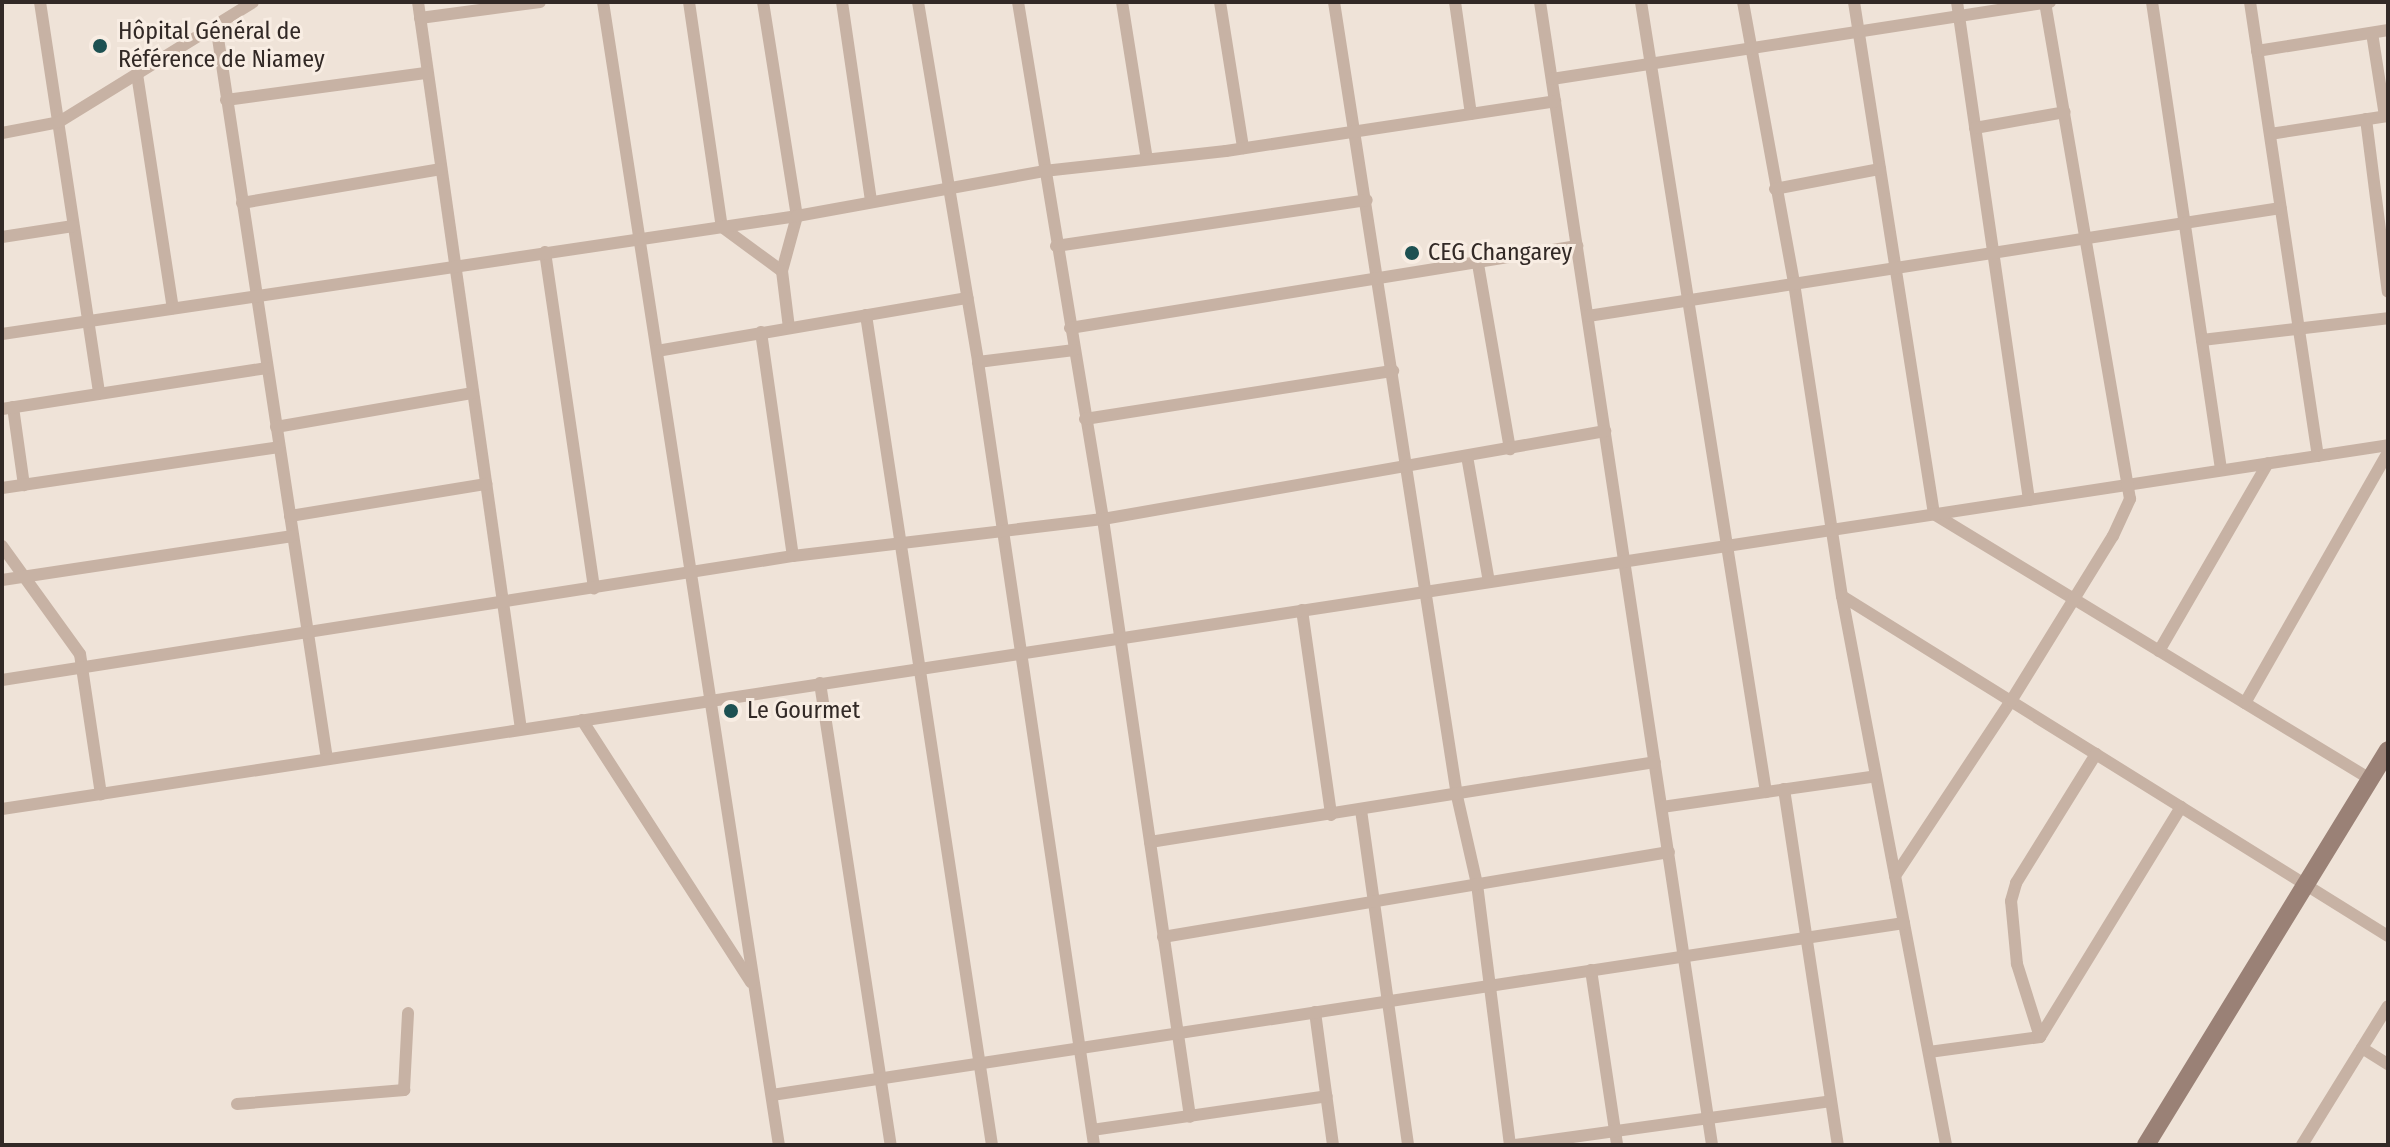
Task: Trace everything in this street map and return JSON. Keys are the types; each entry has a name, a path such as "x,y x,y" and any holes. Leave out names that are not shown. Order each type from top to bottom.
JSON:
{"main road":[{"path":"2146,1145 2388,750"}],"street":[{"path":"40,2 99,394"},
{"path":"2,133 59,122 253,2"},
{"path":"418,2 521,729"},
{"path":"420,18 540,2"},
{"path":"603,2 779,1145"},
{"path":"689,2 722,227 782,271"},
{"path":"763,2 797,216 782,271 789,328"},
{"path":"842,2 871,201"},
{"path":"918,2 978,362 1094,1145"},
{"path":"1018,2 1103,519 1190,1117"},
{"path":"1122,2 1147,159"},
{"path":"1220,2 1243,148"},
{"path":"1334,2 1357,131 1457,796 1477,884 1488,986 1513,1145 1831,1101"},
{"path":"1455,2 1471,114"},
{"path":"1540,2 1712,1145"},
{"path":"1641,2 1766,792"},
{"path":"1743,2 1794,283 1842,596 1946,1145"},
{"path":"1854,2 1934,514 2370,779"},
{"path":"1957,2 2029,500"},
{"path":"1552,79 2047,2 2130,484 2127,512 2011,701 1895,876"},
{"path":"2152,2 2221,470"},
{"path":"2250,2 2296,328 2318,456"},
{"path":"216,25 327,759"},
{"path":"2257,51 2388,30"},
{"path":"2270,134 2387,116 2372,33"},
{"path":"226,100 427,73"},
{"path":"137,74 173,308"},
{"path":"2,334 797,216 1044,171 1243,148 1555,101"},
{"path":"1975,128 2065,112"},
{"path":"2366,119 2388,292"},
{"path":"242,203 441,169"},
{"path":"1775,189 1880,169"},
{"path":"1056,246 1367,200"},
{"path":"1588,316 2281,208"},
{"path":"2,237 73,226"},
{"path":"1070,328 1577,246"},
{"path":"545,252 594,588"},
{"path":"1478,264 1510,449"},
{"path":"657,351 968,298"},
{"path":"866,315 992,1145"},
{"path":"2202,340 2388,318"},
{"path":"761,332 793,556"},
{"path":"978,362 1074,350"},
{"path":"24,485 8,408 267,368"},
{"path":"1085,419 1393,371"},
{"path":"276,427 473,393"},
{"path":"2,680 793,556 1103,519 1605,431"},
{"path":"2,809 2388,445"},
{"path":"2,488 279,447"},
{"path":"2245,703 2388,452"},
{"path":"1467,456 1489,582"},
{"path":"2159,651 2268,463"},
{"path":"290,516 486,484"},
{"path":"2,580 293,536"},
{"path":"2,546 80,654 101,794"},
{"path":"1842,596 2388,936"},
{"path":"1302,610 1331,815"},
{"path":"820,683 891,1145"},
{"path":"582,720 755,988"},
{"path":"2040,1037 2017,964 2011,901 2016,883 2096,754"},
{"path":"1150,842 1457,796 1655,762"},
{"path":"1662,807 1876,776"},
{"path":"1784,789 1838,1145"},
{"path":"2040,1037 2181,807"},
{"path":"1361,810 1408,1145"},
{"path":"1163,937 1669,852"},
{"path":"772,1095 1904,923"},
{"path":"1591,970 1617,1145"},
{"path":"2302,1145 2388,1006"},
{"path":"1315,1012 1333,1145"},
{"path":"237,1104 404,1090 408,1013"},
{"path":"1929,1052 2040,1037"},
{"path":"2362,1048 2388,1064"},
{"path":"1092,1130 1327,1096"}],"place":[{"name":"Hôpital Général de Référence de Niamey","path":"100,46"},
{"name":"CEG Changarey","path":"1412,253"},
{"name":"Le Gourmet","path":"731,711"}]}
